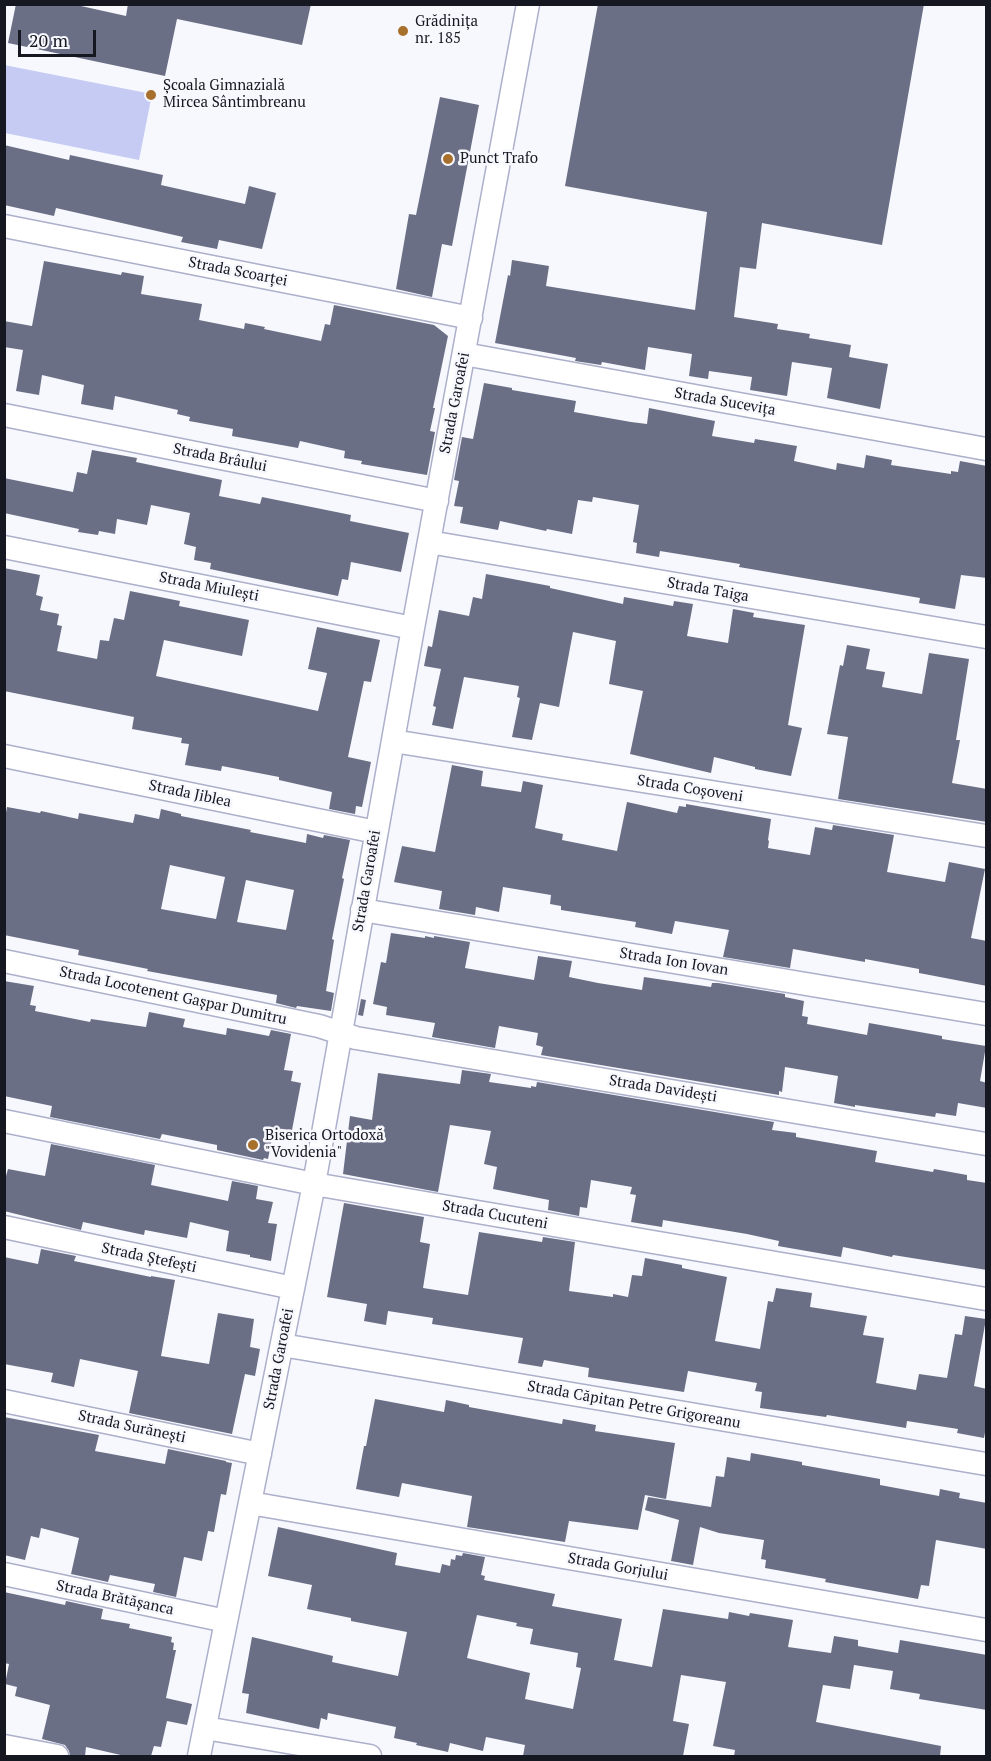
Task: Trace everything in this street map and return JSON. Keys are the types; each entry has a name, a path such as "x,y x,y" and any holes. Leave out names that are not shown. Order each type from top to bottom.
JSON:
{"street":[{"name":"Strada Garoafei","path":"199,1756 314,1184 436,501 528,4"},
{"name":"Strada Scoarței","path":"4,226 471,318"},
{"name":"Strada Sucevița","path":"464,354 987,449"},
{"name":"Strada Brâului","path":"4,415 436,501"},
{"name":"Strada Taiga","path":"429,542 987,637"},
{"name":"Strada Miulești","path":"4,547 413,628"},
{"name":"Strada Coșoveni","path":"393,741 987,836"},
{"name":"Strada Jiblea","path":"4,756 376,832"},
{"name":"Strada Ion Iovan","path":"362,910 987,1014"},
{"name":"Strada Locotenent Gașpar Dumitru","path":"4,961 320,1026 340,1033"},
{"name":"Strada Davidești","path":"340,1033 356,1038 987,1144"},
{"name":"Strada Cucuteni","path":"4,1120 314,1184 987,1299"},
{"name":"Strada Ștefești","path":"4,1227 293,1288"},
{"name":"Strada Căpitan Petre Grigoreanu","path":"282,1345 987,1464"},
{"name":"Strada Surănești","path":"4,1401 260,1454"},
{"name":"Strada Gorjului","path":"250,1503 987,1630"},
{"name":"Strada Brătășanca","path":"4,1574 226,1621"},
{"path":"205,1728 370,1756"},
{"path":"4,1746 57,1756"}],"shaded area":[{"path":"4,65 152,94 139,160 5,133"}],"building":[{"path":"16,4 72,4 126,16 128,4 311,4 302,45 177,19 165,76 8,43"},
{"path":"598,4 924,4 882,245 762,223 756,269 740,267 734,317 778,324 777,329 810,334 809,338 851,345 849,357 888,364 880,409 827,398 832,368 792,362 787,396 750,390 752,377 709,371 708,379 689,376 692,354 648,347 645,370 602,362 601,365 575,361 576,358 495,343 512,260 549,266 546,286 695,310 707,212 565,186"},
{"name":"Punct Trafo","path":"440,97 479,105 452,246 442,244 432,297 396,289 409,214 416,215"},
{"path":"4,145 69,160 70,155 163,175 161,185 245,204 249,186 276,193 262,249 219,240 217,249 181,242 183,237 56,208 54,216 4,205"},
{"path":"44,261 121,275 122,272 144,276 141,294 202,304 199,320 244,329 245,323 321,341 325,324 330,325 334,305 434,325 448,336 433,408 435,408 430,431 435,432 427,475 361,464 362,461 344,458 345,451 300,441 298,448 232,436 233,429 189,421 190,417 177,414 178,410 115,396 113,410 81,404 84,385 42,375 39,395 16,391 23,350 4,347 4,321 32,326"},
{"path":"484,383 576,401 574,412 631,422 647,424 649,408 715,421 712,436 754,443 755,439 797,446 794,461 836,470 837,463 864,468 866,455 892,460 891,465 951,474 951,471 958,472 960,461 987,466 987,578 961,575 955,609 919,603 920,598 739,567 740,564 660,551 659,557 636,553 637,543 633,542 639,505 593,497 592,502 578,500 572,534 500,521 498,530 460,523 463,507 454,506 459,481 454,480 462,437 473,439"},
{"path":"92,450 137,458 136,462 222,480 219,496 260,504 262,497 351,515 350,521 409,533 401,572 351,562 348,580 342,579 338,596 210,569 211,563 194,560 196,547 184,544 190,513 151,505 147,525 117,519 115,534 99,531 98,535 4,513 4,478 73,492 77,472 87,474"},
{"path":"4,568 40,575 36,595 43,597 40,610 59,614 57,625 62,626 57,651 97,659 100,640 109,641 114,618 124,620 130,591 180,601 179,606 249,620 242,656 164,640 156,676 318,711 327,673 308,669 317,627 380,640 371,682 364,681 348,757 371,762 362,807 356,806 355,814 329,809 332,792 279,780 279,777 222,766 221,771 185,765 189,744 181,743 182,738 132,729 134,717 4,691"},
{"path":"486,574 550,586 550,588 623,604 624,597 673,606 674,601 693,604 687,636 728,643 733,609 754,613 753,617 805,625 788,725 802,728 791,776 755,769 755,767 714,757 711,773 630,754 643,691 609,684 616,641 573,632 559,707 540,703 532,740 512,737 520,698 517,697 519,686 464,677 453,729 432,725 436,707 433,706 441,669 424,666 428,646 432,647 439,610 469,616 473,597 482,599"},
{"path":"847,645 870,649 866,669 885,672 882,687 922,694 929,653 969,659 956,740 960,740 952,783 987,789 987,822 838,799 848,737 827,734 840,665 843,666"},
{"path":"452,765 483,771 481,786 521,792 523,781 543,785 535,828 563,834 562,840 617,851 627,802 677,813 679,806 686,807 686,804 771,819 768,848 810,855 815,827 832,830 833,825 894,835 887,872 945,882 949,862 985,869 971,938 987,941 987,986 919,973 919,969 793,949 790,968 723,957 729,930 675,921 672,934 635,927 636,922 561,910 561,906 550,904 551,895 503,887 499,912 476,907 475,915 439,909 442,891 394,882 402,846 435,852"},
{"path":"7,807 78,819 79,813 133,823 135,814 159,819 161,809 181,814 181,816 306,843 307,834 350,840 332,939 334,940 326,991 334,993 331,1011 297,1006 296,1008 276,1003 277,995 147,971 148,969 78,955 79,950 4,935 4,823","holes":["170,865 225,877 216,919 161,909","246,880 294,890 286,930 237,922"]},
{"path":"391,933 425,938 425,936 434,938 434,936 470,942 465,968 534,980 538,956 572,961 569,977 598,983 642,990 644,977 711,987 712,983 718,983 785,994 785,997 804,1001 802,1016 808,1017 807,1024 867,1035 869,1023 986,1046 980,1081 987,1083 987,1108 958,1103 956,1116 936,1113 935,1117 834,1103 838,1076 785,1067 782,1092 779,1091 779,1095 541,1055 543,1047 536,1045 538,1033 499,1026 495,1048 432,1037 435,1023 386,1015 387,1007 373,1004 381,962 386,963"},
{"path":"4,981 34,986 30,1005 36,1006 35,1011 90,1022 91,1019 146,1027 149,1012 185,1019 183,1027 226,1035 227,1028 269,1036 271,1030 291,1034 284,1070 293,1071 291,1081 301,1083 292,1130 274,1128 268,1159 263,1160 217,1150 217,1145 162,1134 160,1139 50,1117 52,1106 4,1096"},
{"path":"361,999 366,1000 363,1016 358,1015"},
{"path":"462,1070 491,1074 489,1082 531,1088 531,1086 536,1087 537,1082 774,1122 772,1130 796,1133 796,1137 877,1151 875,1162 967,1175 967,1180 987,1183 987,1270 893,1255 892,1257 843,1247 841,1257 778,1246 779,1241 747,1234 663,1220 662,1227 631,1222 636,1195 630,1194 632,1187 591,1180 587,1208 580,1207 579,1216 548,1210 549,1200 493,1189 497,1167 484,1164 491,1131 450,1125 438,1192 343,1174 350,1116 372,1120 378,1073 460,1084"},
{"path":"51,1144 155,1165 151,1185 228,1201 232,1181 258,1186 256,1199 273,1202 268,1223 277,1224 271,1261 226,1251 229,1231 190,1222 187,1238 145,1230 144,1235 83,1222 81,1230 4,1211 4,1183 8,1169 45,1176"},
{"path":"344,1203 424,1217 420,1242 430,1244 423,1288 468,1295 479,1232 542,1242 543,1237 575,1242 569,1291 628,1297 632,1275 642,1276 645,1258 727,1277 715,1341 760,1349 768,1301 773,1302 776,1288 812,1293 810,1307 867,1316 863,1335 884,1338 876,1383 916,1390 919,1374 947,1378 955,1334 962,1335 965,1316 986,1319 974,1386 987,1389 987,1421 984,1438 957,1433 958,1429 907,1421 906,1428 827,1415 826,1417 760,1408 762,1392 755,1391 757,1383 688,1371 684,1392 588,1377 589,1368 544,1360 542,1367 518,1363 523,1338 432,1324 433,1318 388,1311 386,1325 364,1321 367,1304 327,1297"},
{"path":"41,1249 76,1256 74,1261 175,1280 161,1356 209,1364 218,1313 254,1319 250,1347 260,1349 255,1376 245,1374 232,1434 129,1413 138,1371 80,1359 74,1387 51,1382 53,1373 4,1364 4,1257 38,1264"},
{"path":"375,1399 444,1412 446,1400 469,1405 469,1407 562,1424 563,1419 596,1425 595,1431 675,1443 666,1499 645,1495 638,1530 569,1521 565,1542 467,1527 472,1496 402,1483 399,1497 356,1489"},
{"path":"4,1417 99,1435 95,1451 165,1464 168,1449 232,1463 226,1495 221,1494 214,1532 208,1531 202,1561 184,1557 176,1597 153,1592 155,1584 110,1575 108,1582 71,1574 79,1538 41,1528 39,1538 31,1536 25,1560 4,1555"},
{"path":"751,1453 880,1479 880,1485 939,1496 940,1489 960,1493 959,1498 987,1503 987,1549 936,1540 929,1586 921,1585 918,1599 825,1582 826,1579 765,1568 766,1560 761,1559 764,1540 719,1533 700,1527 693,1565 671,1561 679,1520 645,1510 648,1497 711,1507 716,1476 724,1477 727,1457 750,1461"},
{"path":"278,1527 397,1553 395,1565 440,1573 442,1564 450,1566 451,1559 455,1560 456,1555 462,1556 463,1553 485,1557 481,1575 485,1576 484,1580 555,1594 552,1606 622,1619 614,1660 652,1667 663,1609 728,1619 729,1612 749,1616 750,1613 793,1620 788,1647 831,1653 834,1636 858,1640 858,1646 898,1653 900,1640 987,1655 987,1710 919,1699 920,1694 890,1689 893,1671 854,1665 850,1689 823,1685 816,1722 941,1746 940,1756 734,1756 735,1750 713,1746 726,1682 681,1675 673,1721 689,1724 683,1756 523,1756 525,1745 486,1737 483,1751 450,1743 448,1752 394,1738 396,1727 328,1713 327,1720 321,1718 319,1729 246,1713 249,1694 242,1693 252,1637 333,1656 332,1662 398,1676 407,1632 351,1621 351,1618 307,1609 312,1585 268,1576","holes":["477,1615 517,1623 516,1626 533,1629 530,1644 578,1653 576,1667 581,1668 573,1709 525,1699 530,1673 467,1658"]},
{"path":"4,1592 65,1605 66,1601 103,1609 101,1619 130,1624 129,1628 172,1637 173,1650 176,1650 166,1698 192,1704 187,1725 167,1721 161,1747 154,1746 151,1756 125,1756 86,1747 85,1756 70,1756 65,1745 42,1739 50,1705 15,1696 17,1687 5,1684 9,1664 4,1663"}],"place":[{"name":"Grădinița nr. 185","path":"403,31"},
{"name":"Școala Gimnazială Mircea Sântimbreanu","path":"151,95"},
{"name":"Punct Trafo","path":"448,159"},
{"name":"Biserica Ortodoxă \"Vovidenia\"","path":"253,1145"}]}
